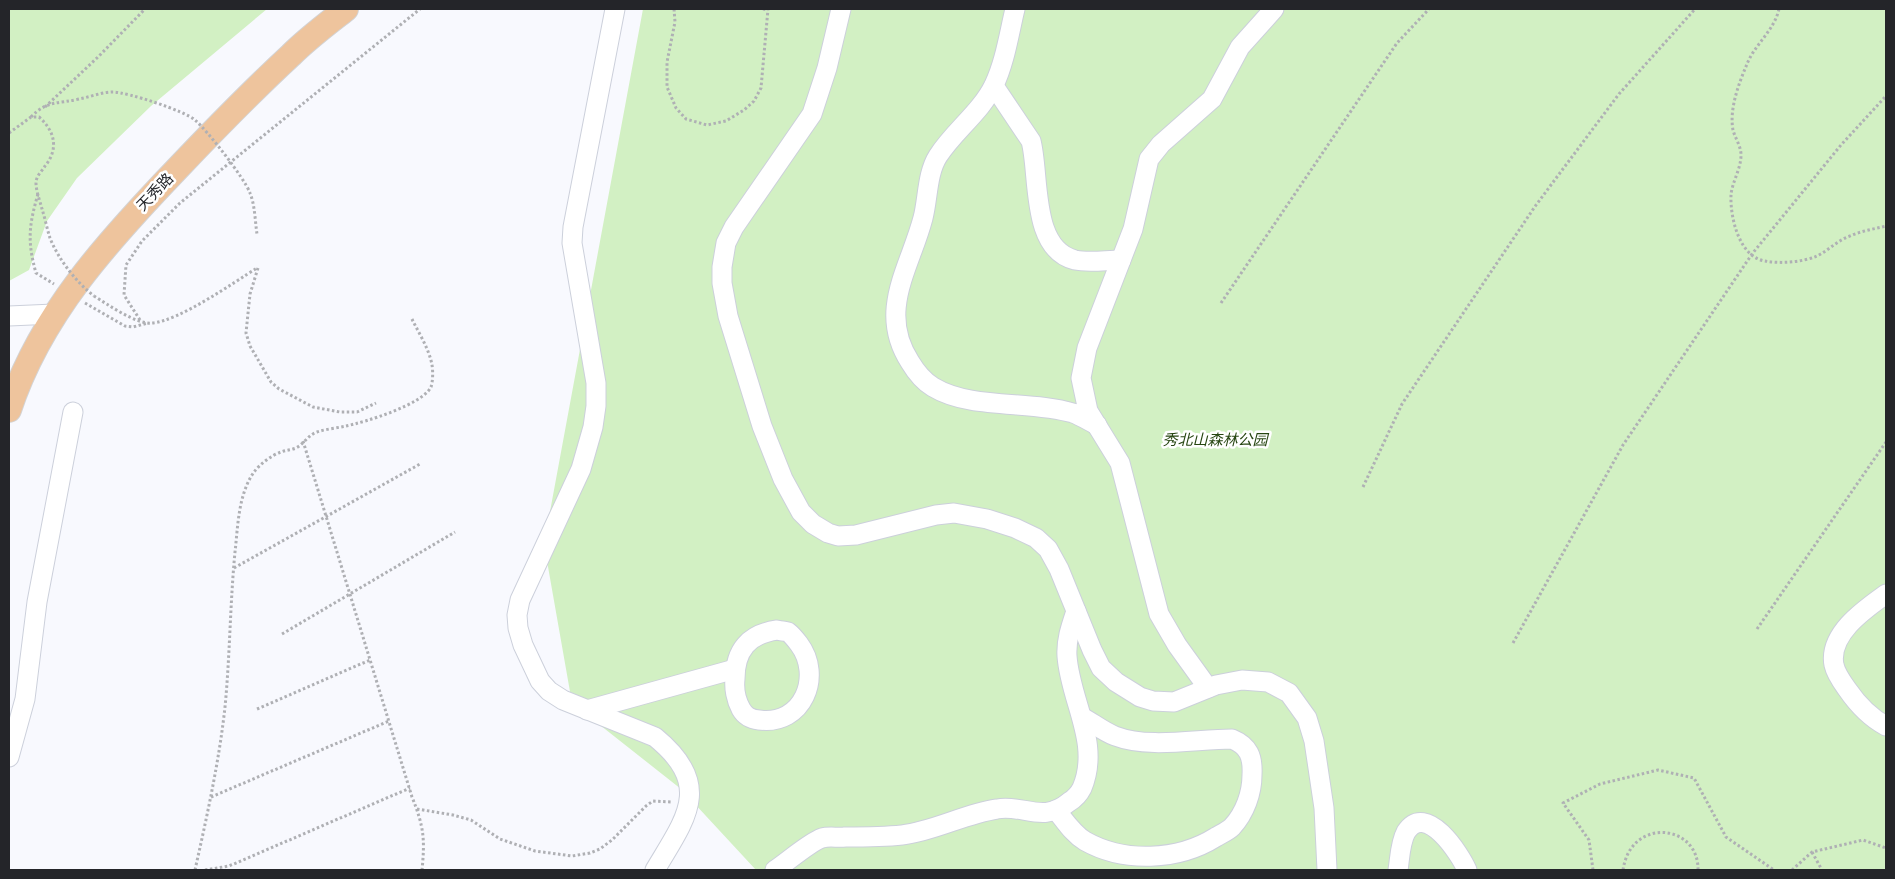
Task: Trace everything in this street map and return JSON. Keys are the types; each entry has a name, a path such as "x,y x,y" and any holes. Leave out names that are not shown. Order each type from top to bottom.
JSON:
{"main road":[{"name":"天秀路","path":"9,407 54,314 88,267 131,217 196,148 292,53 346,9"}],"street":[{"path":"615,9 573,227 572,243 596,383 596,406 593,427 581,469 520,600 517,615 518,628 523,645 540,681 549,691 563,700 655,737 667,746 680,763 690,789 689,806 680,827 655,870"},
{"path":"841,9 827,68 812,114 734,227 726,243 722,267 722,283 728,316 762,426 794,500 813,524 828,533 838,536 856,535 954,513 987,519 1028,534 1048,549 1059,569 1092,650 1102,668 1116,682 1140,697 1153,701 1174,702 1222,683 1242,680 1268,682 1289,693 1302,709 1312,729 1324,808 1327,870"},
{"path":"1015,9 994,86 937,158 922,221 902,277 896,307 897,330 900,345 922,378 944,393 963,399 1056,410 1074,414 1097,425"},
{"path":"1208,688 1177,645 1159,614 1122,471 1113,450 1088,411 1081,378 1087,348 1133,228 1149,159 1161,144 1212,100 1240,47 1274,9"},
{"path":"994,86 1031,141 1034,150 1036,190 1041,216 1050,240 1057,251 1063,256 1082,261 1121,260"},
{"path":"9,316 54,314"},
{"path":"9,757 25,699 37,602 73,412"},
{"path":"1886,594 1851,622 1843,632 1834,650 1834,666 1837,674 1855,700 1874,719 1886,726"},
{"path":"775,870 823,838 903,835 939,826 975,813 999,808 1050,813 1071,801 1081,790 1086,774 1089,746 1072,685 1067,655 1068,635 1076,611"},
{"path":"777,630 788,632 802,648 808,661 808,689 802,703 782,717 766,721 753,719 745,715 739,706 734,686 735,669 737,659 743,648 752,638 764,632 777,630"},
{"path":"587,710 735,669"},
{"path":"1056,810 1071,829 1084,840 1112,852 1157,857 1186,852 1209,842 1231,828 1244,810 1252,787 1253,761 1248,750 1241,742 1232,739 1171,742 1133,741 1114,736 1082,717"},
{"path":"1398,870 1405,834 1408,830 1419,824 1433,827 1448,840 1467,870"}],"path":[{"path":"45,107 146,9"},
{"path":"140,320 124,295 126,266 142,241 180,203 420,9"},
{"path":"674,9 675,22 667,62 667,87 676,108 686,119 707,125 726,121 744,110 754,101 761,88 768,10 763,9"},
{"path":"1221,303 1397,43 1428,9"},
{"path":"1363,487 1402,404 1536,204 1619,94 1695,9"},
{"path":"1779,9 1771,28 1747,64 1732,114 1741,156 1731,194 1733,221 1738,234 1746,248 1764,261 1787,262 1818,256 1848,236 1886,226"},
{"path":"9,133 39,109 59,101 74,100 111,92 122,93 180,112 194,119 215,144 250,193 257,234"},
{"path":"1513,643 1623,445 1752,254 1840,145 1886,96"},
{"path":"31,117 39,117 47,124 53,135 53,154 36,182 51,240 61,258 94,296 116,310 148,323"},
{"path":"38,194 32,215 29,246 36,273 125,326 134,327 174,317 258,268 250,294 246,333 250,346 271,382 279,389 313,407 340,412 357,412 376,403"},
{"path":"195,870 211,797 225,708 239,510 255,472 270,458 280,452 297,448 316,432 348,426 388,414 414,402 430,388 433,379 432,365 411,316"},
{"path":"303,442 410,788 422,820 425,845 422,870"},
{"path":"1757,629 1886,442"},
{"path":"234,568 420,464"},
{"path":"282,634 455,532"},
{"path":"257,709 370,660"},
{"path":"211,797 389,721"},
{"path":"1593,870 1589,840 1563,803 1600,784 1658,770 1694,778 1726,837 1774,870"},
{"path":"205,870 229,866 410,788"},
{"path":"417,809 471,820 500,839 535,851 572,856 590,853 600,848 654,801 689,806"},
{"path":"1623,870 1625,858 1631,846 1641,838 1653,833 1666,832 1677,835 1687,842 1694,852 1698,863 1698,870"},
{"path":"1792,870 1812,852 1863,840 1886,848"},
{"path":"1812,852 1822,870"}],"green space":[{"path":"9,9 267,9 151,106 77,178 47,221 29,270 9,281"},
{"name":"秀北山森林公园","path":"643,9 1886,9 1886,870 756,870 681,789 572,703 544,544"}]}
